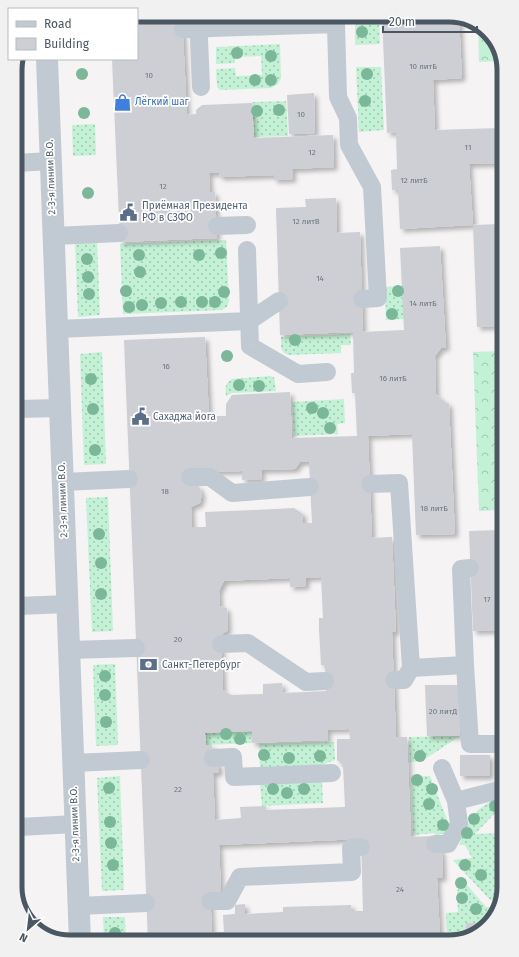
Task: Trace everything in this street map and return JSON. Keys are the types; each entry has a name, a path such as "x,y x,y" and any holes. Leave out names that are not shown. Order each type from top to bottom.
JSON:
{"street":[{"name":"2-3-я линии В.О.","path":"47,60 80,935"}],"lane":[{"path":"201,87 193,24 336,24 338,97 348,118 349,145 372,187 378,298 362,299"},
{"path":"22,163 51,161"},
{"path":"217,226 247,225"},
{"path":"54,236 119,233"},
{"path":"247,250 250,346 298,374 327,372"},
{"path":"57,329 249,321 279,301"},
{"path":"22,409 60,408"},
{"path":"190,477 210,477 232,492 310,487"},
{"path":"63,482 129,479"},
{"path":"370,484 399,482 410,668 404,680 394,680"},
{"path":"470,568 461,569 470,744 497,744"},
{"path":"22,606 67,604"},
{"path":"221,644 248,643 306,682 325,681"},
{"path":"69,650 136,648"},
{"path":"410,668 465,665"},
{"path":"213,758 233,757 234,776 332,773"},
{"path":"73,763 141,760"},
{"path":"435,844 448,844 458,824 456,801 442,768"},
{"path":"456,801 497,791"},
{"path":"22,827 75,824"},
{"path":"210,901 227,901 240,877 352,872 352,848 361,847"},
{"path":"78,906 146,904"}],"green space":[{"path":"355,22 379,22 380,44 355,45"},
{"path":"478,32 491,46 496,61 479,62"},
{"path":"280,44 281,78 278,84 271,88 220,90 217,87 216,69 235,68 236,76 262,75 261,56 235,57 235,63 216,64 216,47"},
{"path":"356,67 381,67 384,130 359,132"},
{"path":"286,101 288,136 254,137 252,102"},
{"path":"95,124 96,155 73,156 72,125"},
{"path":"226,240 229,301 227,307 221,310 123,314 120,244"},
{"path":"97,241 100,315 78,317 75,242"},
{"path":"402,286 404,319 386,320 385,287"},
{"path":"350,334 351,345 341,345 341,353 289,355 284,353 281,348 281,337"},
{"path":"497,351 497,510 479,511 473,352"},
{"path":"102,352 106,464 84,465 80,354"},
{"path":"274,377 276,391 232,393 226,396 226,386 232,379"},
{"path":"344,399 345,423 337,424 338,434 294,436 292,402"},
{"path":"108,497 113,631 92,632 86,498"},
{"path":"494,631 497,631 497,683"},
{"path":"115,664 118,745 96,746 93,665"},
{"path":"252,731 252,743 206,745 205,733"},
{"path":"460,736 422,761 410,762 409,737"},
{"path":"334,742 335,760 321,765 260,768 259,744"},
{"path":"120,776 124,890 102,891 97,778"},
{"path":"430,776 450,827 444,833 435,836 435,833 413,835 411,777"},
{"path":"322,781 323,803 262,806 260,784"},
{"path":"497,800 497,814 494,814 475,834 497,833 497,888 495,900 490,900 453,860 472,858 465,845 459,845 466,828 474,815 479,809"},
{"path":"460,877 486,907 493,907 481,923 466,923 466,932 447,934 446,913 458,912 457,893"},
{"path":"103,917 125,917 126,935 104,935"}],"building":[{"path":"138,22 182,22 187,115 196,114 196,110 202,105 252,103 254,138 333,135 334,167 292,169 293,179 274,180 274,175 220,177 219,173 209,173 210,192 215,192 217,238 120,242 112,60 138,60"},
{"path":"382,22 459,23 462,78 433,80 435,130 497,128 497,163 469,164 473,225 400,229 398,190 392,190 391,170 397,169 396,132 387,133"},
{"path":"314,93 315,133 289,134 287,95"},
{"path":"336,198 337,233 360,232 363,332 404,330 400,248 440,246 446,348 441,348 435,356 436,394 449,404 455,534 416,535 412,434 368,436 372,538 392,537 396,632 392,632 396,737 407,737 411,837 435,836 442,853 443,878 437,878 440,935 148,935 124,340 205,337 209,416 226,416 226,404 232,395 290,392 292,438 357,436 355,393 352,393 351,373 354,373 353,332 280,335 276,208 306,207 305,199","holes":["300,462 309,462 312,523 303,523 303,514 294,508 205,512 206,527 192,527 191,507 200,503 202,494 199,486 190,484 202,472 242,471 242,480 262,479 261,470 295,469","321,577 323,618 319,618 319,629 321,665 325,665 326,691 283,693 282,683 263,684 263,694 231,695 223,690 221,635 228,630 227,608 220,606 219,591 224,581 290,578 290,587 306,586 306,578","349,729 350,739 337,739 337,760 343,765 345,807 266,810 266,806 240,807 241,818 215,820 213,773 219,773 219,763 213,763 212,745 206,745 205,733 252,731 252,743 328,740 327,730","361,839 363,911 352,911 351,905 283,907 283,912 245,914 245,904 235,905 235,914 223,915 224,932 212,932 210,892 221,891 219,845"]},
{"path":"497,224 497,326 477,327 473,225"},
{"path":"497,530 497,630 473,631 469,531"},
{"path":"425,685 459,685 460,736 427,736"},
{"path":"460,755 490,755 490,776 460,776"},
{"path":"466,923 481,923 466,932"}],"place":[{"name":"Лёгкий шаг","path":"122,102"},
{"name":"Приёмная Президента РФ в СЗФО","path":"129,212"},
{"name":"Сахаджа йога","path":"140,417"},
{"name":"Санкт-Петербург","path":"149,665"}]}
